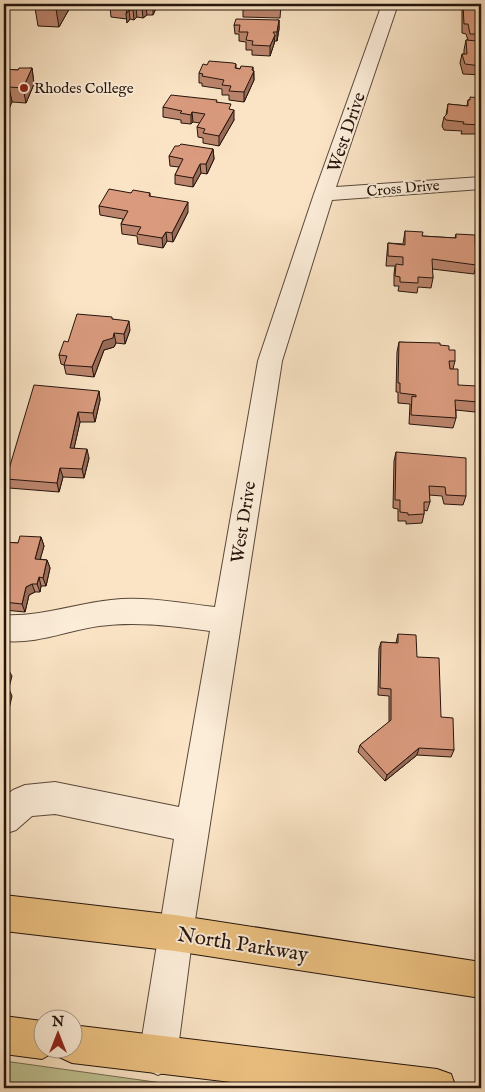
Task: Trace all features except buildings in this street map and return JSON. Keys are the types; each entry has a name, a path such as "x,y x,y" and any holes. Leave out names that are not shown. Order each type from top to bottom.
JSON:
{"main road":[{"name":"North Parkway","path":"4,913 175,933 481,980"},
{"path":"4,1035 32,1039"},
{"path":"82,1045 437,1088"}],"street":[{"name":"West Drive","path":"158,1056 192,826 270,361 324,194 390,4"},
{"name":"Cross Drive","path":"324,194 481,183"},
{"path":"4,628 23,631 97,614 133,611 227,621"},
{"path":"4,818 25,801 55,798 192,826"}],"green space":[{"path":"4,1061 198,1088 4,1088"}],"place":[{"name":"Rhodes College","path":"24,88"}]}
